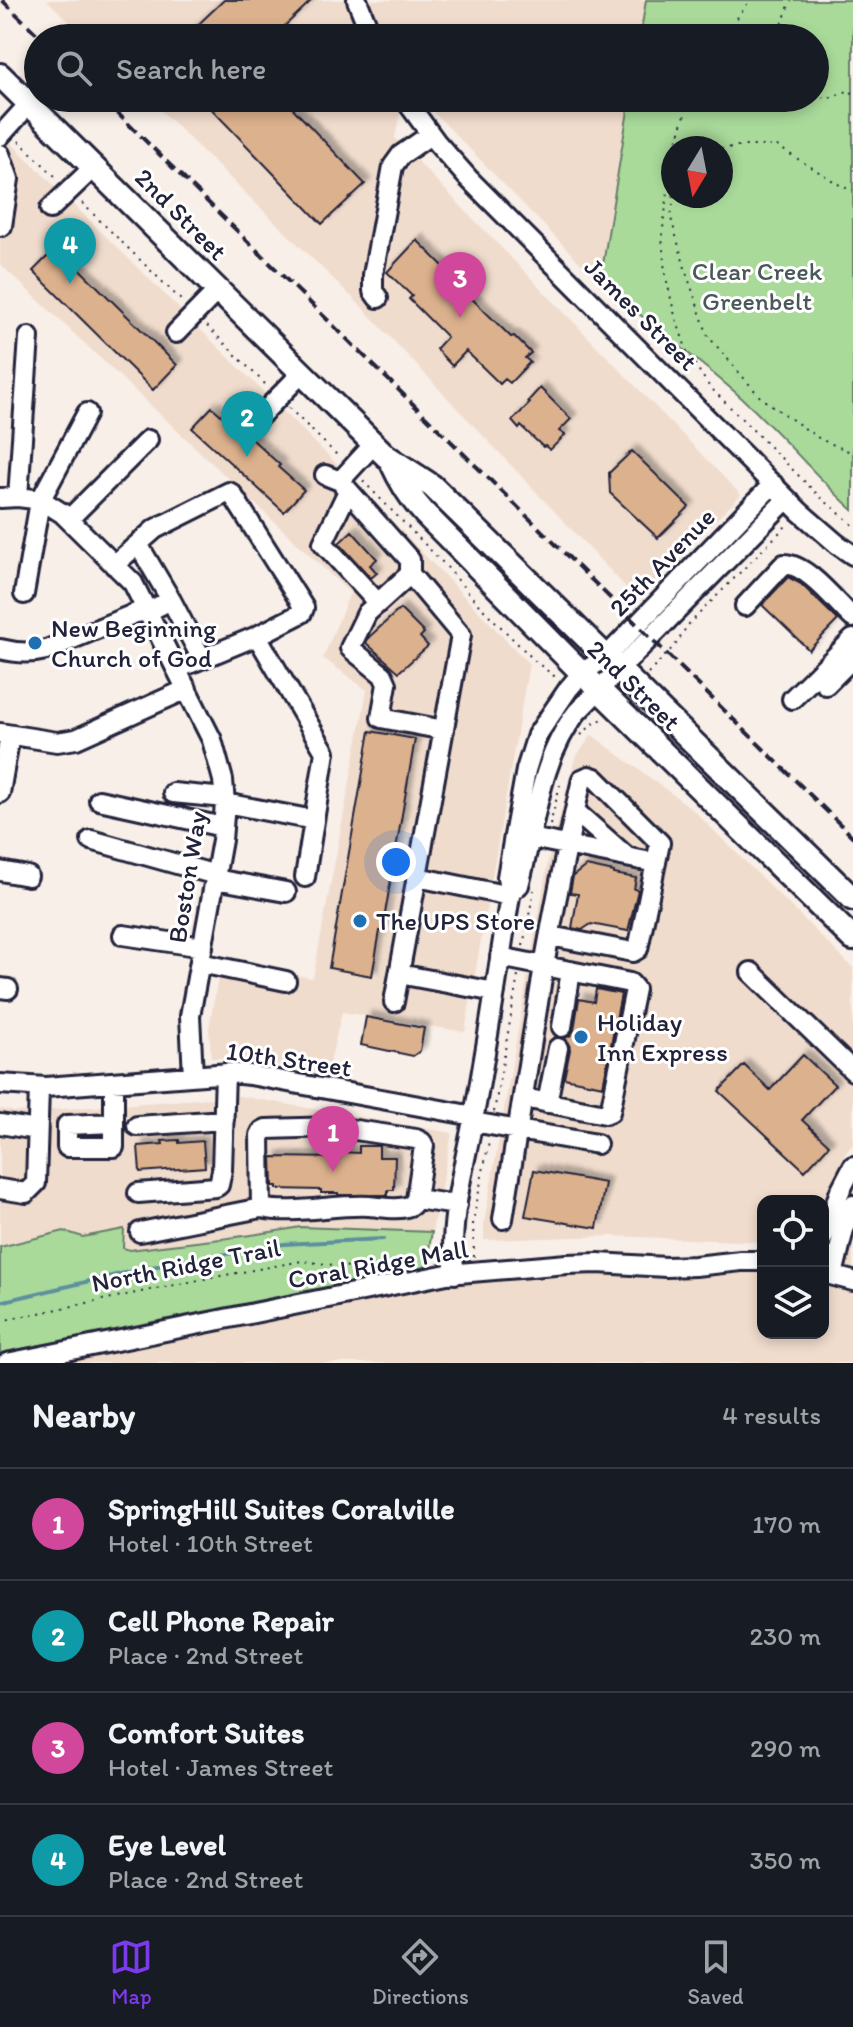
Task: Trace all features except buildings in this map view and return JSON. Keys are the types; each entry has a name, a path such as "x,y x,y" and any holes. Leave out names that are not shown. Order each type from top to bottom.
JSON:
{"main road":[{"name":"2nd Street","path":"0,75 24,99"},
{"name":"2nd Street","path":"37,112 391,461 432,486 853,899"},
{"name":"2nd Street","path":"391,461 418,507 576,681 853,939"}],"street":[{"path":"357,0 366,24"},
{"path":"4,132 24,110"},
{"name":"James Street","path":"414,112 468,178 787,499 853,555"},
{"path":"378,298 373,291 373,275 393,166 401,155 430,135"},
{"path":"0,154 9,179 2,226"},
{"path":"50,209 94,167"},
{"path":"176,333 218,290"},
{"path":"5,495 29,337"},
{"path":"259,417 302,373"},
{"path":"24,594 40,501 87,413"},
{"path":"69,519 148,440"},
{"path":"374,444 341,479 323,543 377,602"},
{"path":"341,479 410,560 410,574 461,635 394,1002"},
{"name":"25th Avenue","path":"510,894 519,885 540,793 554,749 567,724 593,696 612,664 773,484"},
{"path":"114,565 155,529 226,493 232,494 304,608 302,613 257,636 177,669"},
{"name":"Boston Way","path":"5,495 40,501 62,513 133,583 212,740 221,770 225,801 190,1016 193,1076"},
{"name":"25th Avenue","path":"455,1274 452,1259 457,1205 510,894 507,877 526,770 537,735 576,681 612,664 787,499"},
{"path":"138,544 202,659"},
{"path":"745,606 784,564 792,564 803,570 853,618"},
{"path":"410,574 367,613 350,648 383,675 387,684 381,718 444,730"},
{"path":"0,649 21,653 46,650 171,600"},
{"path":"257,636 325,752 305,877"},
{"path":"792,699 853,639"},
{"path":"826,685 853,658"},
{"path":"0,793 5,734 57,742 76,739 187,689"},
{"path":"503,1219 544,966 567,845 582,779 589,776 595,778 660,843 636,952 550,936"},
{"path":"173,793 314,820"},
{"path":"99,800 223,827"},
{"path":"575,811 628,857"},
{"path":"531,838 656,863"},
{"path":"91,840 215,877 286,892"},
{"path":"0,871 28,876"},
{"path":"417,877 510,894"},
{"path":"123,935 286,981"},
{"path":"500,957 630,983 635,989 610,1112 605,1114 524,1098"},
{"path":"562,1027 571,971"},
{"path":"751,972 853,1071"},
{"path":"399,974 495,992"},
{"path":"547,1103 558,1048"},
{"path":"138,1193 219,1185 225,1073"},
{"name":"10th Street","path":"0,1084 39,1088 225,1073 250,1075 597,1144"},
{"path":"114,1082 114,1123"},
{"path":"0,1189 26,1193 36,1183 39,1088"},
{"path":"371,1133 377,1098"},
{"path":"137,1126 224,1120"},
{"path":"0,1124 37,1130"},
{"path":"140,1232 261,1208 284,1210 352,1205 396,1208 412,1205 416,1199 424,1146 416,1139 335,1127 266,1129 260,1135 261,1208"},
{"path":"829,1221 853,1166"},
{"path":"416,1199 457,1205"},
{"path":"829,1271 853,1205"},
{"name":"Coral Ridge Mall","path":"7,1363 455,1274 567,1264 666,1267 757,1261"},
{"path":"829,1274 853,1281"}],"path":[{"path":"733,24 750,0"},
{"path":"782,24 791,0"},
{"path":"829,98 850,90 853,94"},
{"path":"679,136 686,112"},
{"path":"4,132 69,190 278,397 341,479 446,566 478,604 536,662 576,681"},
{"path":"733,147 777,146 843,187 853,190"},
{"path":"666,208 662,236 665,273 688,354 709,386 818,495 853,525"},
{"path":"672,208 671,218 708,336 761,398 820,439 853,453"},
{"path":"593,696 604,719"},
{"name":"North Ridge Trail","path":"0,1321 302,1261 375,1270 400,1268"}],"shaded area":[{"path":"47,0 646,0 642,24 72,24"},
{"path":"162,112 400,112 395,138 741,495 637,599 358,303"},
{"path":"434,112 628,112 600,283"},
{"path":"0,132 349,476 529,664 465,1032 342,1012 327,1075 245,1058 211,1058 209,1028 221,962 313,978 367,690 323,658 350,593 0,264"},
{"path":"592,735 691,808 853,968 853,1144 845,1154 829,1197 757,1195 757,1242 611,1236 484,1240 484,1223 548,861 575,758"},
{"path":"239,1096 452,1133 432,1232 300,1227 123,1260 124,1230 0,1254 0,1109 15,1112"},
{"path":"853,1233 853,1363 0,1363 0,1353 444,1268 757,1262 757,1339 829,1339 829,1257"}],"green space":[{"name":"Clear Creek Greenbelt","path":"646,0 853,0 853,510 735,392 600,283 628,112 829,112 829,24 642,24"},
{"path":"300,1227 432,1232 425,1271 0,1353 0,1247 64,1231 83,1237 124,1229 123,1248 130,1250"}],"waterway":[{"path":"0,1302 146,1268 284,1244 383,1239"}],"railway":[{"path":"2,0 27,24"},
{"path":"116,112 853,837"}],"place":[{"name":"Eye Level","path":"70,284"},
{"name":"Comfort Suites","path":"460,318"},
{"name":"Cell Phone Repair","path":"247,457"},
{"name":"New Beginning Church of God","path":"35,643"},
{"name":"The UPS Store","path":"360,921"},
{"name":"Holiday Inn Express","path":"581,1037"},
{"name":"SpringHill Suites Coralville","path":"333,1172"}]}
